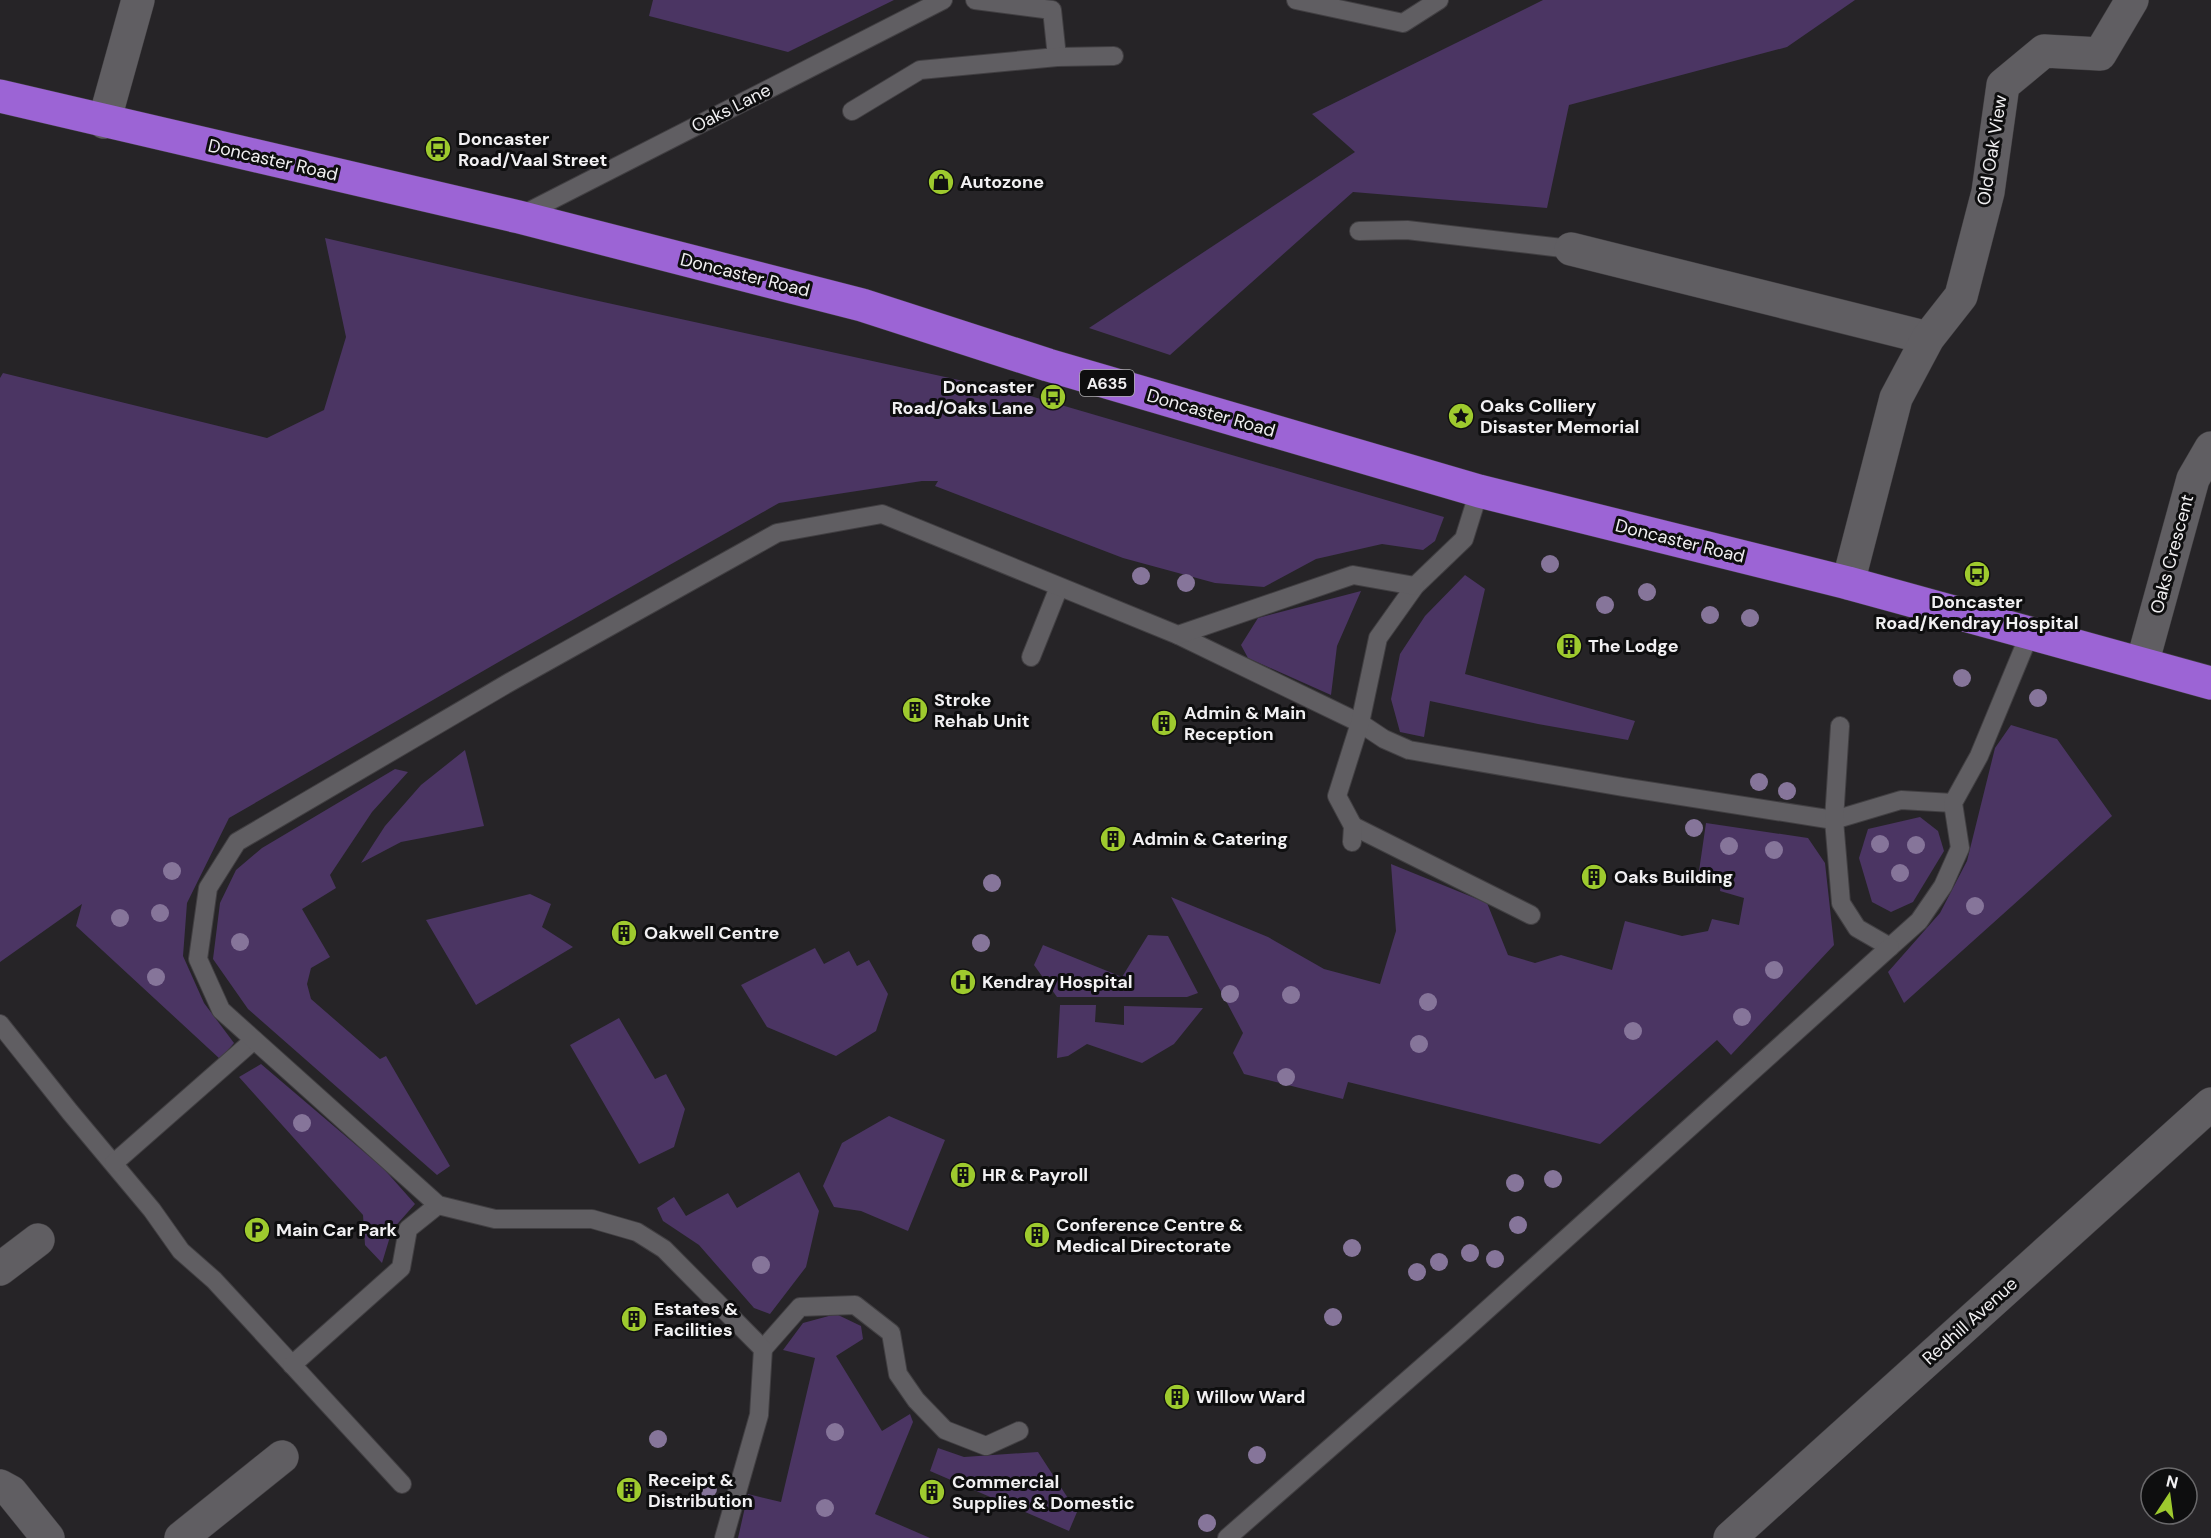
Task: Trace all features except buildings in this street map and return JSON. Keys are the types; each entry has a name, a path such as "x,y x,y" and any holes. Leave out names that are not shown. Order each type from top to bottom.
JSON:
{"highway":[{"name":"Doncaster Road","path":"0,96 519,217 862,305 1048,365 1479,491 1848,583 2211,683"}],"street":[{"path":"104,122 138,0"},
{"name":"Old Oak View","path":"1848,583 1896,398 1928,338 1962,296 1988,192 2003,85 2044,51 2100,54 2132,0"},
{"path":"1571,249 1928,338"},
{"name":"Oaks Crescent","path":"2142,664 2193,479 2211,448"},
{"name":"Redhill Avenue","path":"1730,1538 2211,1104"},
{"path":"0,1269 38,1240"},
{"path":"181,1538 282,1457"},
{"path":"0,1486 10,1492 48,1538"}],"lane":[{"name":"Oaks Lane","path":"519,217 944,0"},
{"path":"975,0 1052,10 1057,57"},
{"path":"1296,0 1403,23 1439,0"},
{"path":"852,111 920,70 1057,57 1114,56"},
{"path":"1359,231 1407,230 1571,249"},
{"path":"1479,491 1464,539 1415,586 1378,638 1360,723 1337,796 1352,834 1531,915"},
{"path":"763,1349 664,1249 637,1232 592,1220 495,1220 438,1205 221,1010 198,959 208,888 237,842 510,682 777,533 882,514 1178,635 1360,723 1384,739 1409,750 1834,820 1900,800 1953,803"},
{"path":"1178,635 1353,575 1415,586"},
{"path":"1031,657 1059,586"},
{"path":"1227,1538 1459,1335 1919,921 1942,885 1960,848 1953,803 1979,756 2030,633"},
{"path":"1840,726 1834,820 1841,903 1857,928 1890,947"},
{"path":"0,1024 152,1210 181,1251 214,1280 402,1484"},
{"path":"114,1163 254,1040"},
{"path":"292,1365 401,1268 408,1229 438,1205"},
{"path":"724,1538 759,1415 763,1349 800,1307 855,1305 891,1333 898,1374 916,1400 945,1430 986,1446 1019,1431"}],"shaded area":[{"path":"653,0 894,0 788,52 649,16"},
{"path":"1543,0 1855,0 1787,47 1569,105 1547,208 1353,192 1170,355 1089,328 1355,152 1312,114"},
{"path":"325,238 585,298 1027,395 1444,517 1435,541 1423,550 1382,544 1316,559 1264,587 1215,583 1123,558 935,486 938,481 922,481 779,503 229,818 187,903 183,956 204,1003 234,1043 220,1059 76,926 82,904 0,962 0,378 3,373 267,438 324,410 346,337"},
{"path":"1465,575 1485,589 1465,674 1635,721 1628,740 1430,701 1424,737 1400,732 1391,699 1400,654 1425,616"},
{"path":"1361,591 1337,646 1331,695 1248,658 1241,645 1258,618"},
{"path":"2011,725 2057,739 2112,816 1904,1003 1888,972 1940,913 1967,861 1995,748"},
{"path":"465,750 484,826 401,842 361,863 385,826 421,785"},
{"path":"395,769 408,772 372,812 330,875 336,888 302,909 330,957 311,968 307,984 311,999 380,1059 386,1056 450,1166 437,1175 248,1009 213,959 220,903 236,870 262,848"},
{"path":"1920,817 1938,831 1944,851 1913,902 1891,912 1872,902 1859,858 1868,829"},
{"path":"1706,823 1808,838 1825,863 1834,945 1731,1055 1717,1040 1600,1144 1348,1082 1343,1099 1244,1074 1233,1053 1243,1033 1171,897 1268,937 1324,969 1380,984 1396,931 1391,864 1487,903 1508,955 1535,963 1561,955 1612,970 1625,921 1682,936 1708,931 1712,919 1739,925 1744,898 1720,891 1722,877 1699,871"},
{"path":"530,894 551,904 542,927 573,947 476,1005 426,920"},
{"path":"1148,935 1168,936 1198,993 1187,997 1057,997 1034,965 1043,945 1122,977"},
{"path":"815,948 824,964 849,951 857,966 869,960 888,994 876,1031 836,1056 767,1027 741,985"},
{"path":"1060,1005 1096,1005 1095,1022 1124,1025 1124,1006 1203,1008 1174,1044 1142,1063 1087,1044 1068,1056 1057,1058"},
{"path":"619,1018 655,1079 666,1074 685,1109 674,1147 639,1164 570,1045"},
{"path":"261,1064 383,1168 415,1204 392,1230 382,1263 365,1245 363,1215 239,1077"},
{"path":"889,1116 945,1140 908,1231 861,1211 834,1207 823,1186 842,1143"},
{"path":"799,1172 819,1211 806,1267 770,1314 754,1308 699,1245 663,1221 657,1208 674,1197 686,1216 728,1193 737,1208"},
{"path":"836,1314 861,1326 863,1339 836,1356 882,1431 910,1414 913,1422 875,1514 930,1538 738,1538 748,1494 781,1502 815,1358 783,1350 803,1323"},
{"path":"938,1448 964,1457 1038,1452 1077,1512 1069,1531 930,1471"}],"place":[{"name":"Doncaster Road/Vaal Street","path":"438,149"},
{"name":"Autozone","path":"941,182"},
{"name":"Doncaster Road/Oaks Lane","path":"1053,397"},
{"name":"Oaks Colliery Disaster Memorial","path":"1461,416"},
{"name":"Doncaster Road/Kendray Hospital","path":"1977,574"},
{"name":"The Lodge","path":"1569,646"},
{"name":"Stroke Rehab Unit","path":"915,710"},
{"name":"Admin & Main Reception","path":"1164,723"},
{"name":"Admin & Catering","path":"1113,839"},
{"name":"Oaks Building","path":"1594,877"},
{"name":"Oakwell Centre","path":"624,933"},
{"name":"Kendray Hospital","path":"963,982"},
{"name":"HR & Payroll","path":"963,1175"},
{"name":"Main Car Park","path":"257,1230"},
{"name":"Conference Centre & Medical Directorate","path":"1037,1235"},
{"name":"Estates & Facilities","path":"634,1319"},
{"name":"Willow Ward","path":"1177,1397"},
{"name":"Receipt & Distribution","path":"629,1490"},
{"name":"Commercial Supplies & Domestic","path":"932,1492"}]}
